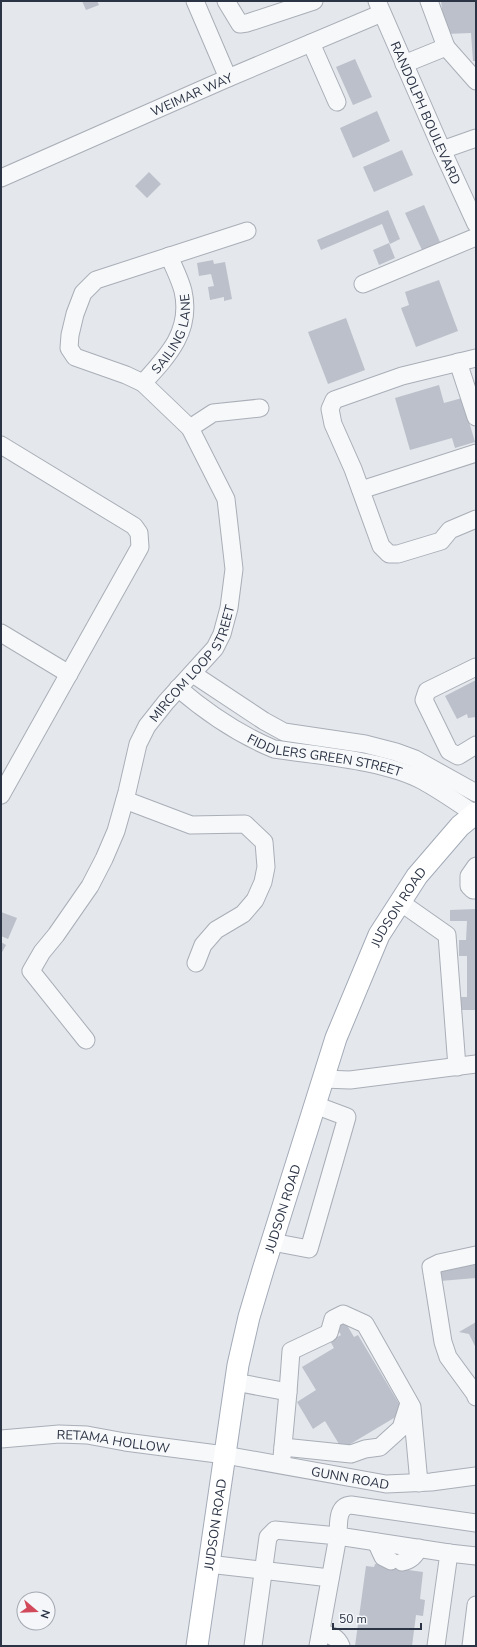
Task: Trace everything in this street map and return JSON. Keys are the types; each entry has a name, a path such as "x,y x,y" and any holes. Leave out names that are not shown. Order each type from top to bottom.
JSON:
{"main road":[{"name":"JUDSON ROAD","path":"197,1646 208,1564 226,1455 235,1382 249,1317 336,1038 379,935 417,876 460,826 476,814"}],"street":[{"path":"226,1 240,24 314,1"},
{"path":"429,1 446,47 476,81"},
{"path":"198,2 228,78"},
{"name":"WEIMAR WAY","path":"1,178 310,43 379,7"},
{"name":"RANDOLPH BOULEVARD","path":"379,7 476,224"},
{"path":"310,43 337,102"},
{"path":"404,64 446,47"},
{"path":"442,150 476,138"},
{"path":"169,256 247,231"},
{"path":"363,284 476,237"},
{"name":"MIRCOM LOOP STREET","path":"86,1040 31,971 42,952 56,935 90,886 104,859 116,831 138,744 147,726 178,688 193,674 215,648 222,634 229,608 234,569 226,499 190,428 143,383 115,370 75,357 69,348 70,335 82,293 96,280 169,256"},
{"name":"SAILING LANE","path":"143,383 165,360 174,346 182,329 186,313 183,291 169,256"},
{"path":"476,358 402,376 334,400 330,409 333,424 361,490 381,546 389,554 398,554 441,541 450,530 476,519"},
{"path":"458,362 476,417"},
{"path":"190,428 213,413 260,408"},
{"path":"1,445 134,526 139,533 140,547 1,795"},
{"path":"361,490 476,453"},
{"path":"1,633 69,674"},
{"path":"476,667 427,691 424,700 449,751 458,756 476,745"},
{"name":"FIDDLERS GREEN STREET","path":"193,674 264,721 284,732 365,744 396,752 421,762 476,793"},
{"name":"FIDDLERS GREEN STREET","path":"178,688 199,706 238,732 260,743 274,748 370,764 402,772 423,781 476,814"},
{"path":"125,800 191,825 245,824 264,842 266,867 263,882 255,900 244,914 216,930 203,945 196,963"},
{"path":"476,866 470,876 469,886 473,890 476,890"},
{"path":"400,902 447,935 457,1067"},
{"path":"323,1079 350,1080 476,1064"},
{"path":"272,1242 309,1249 347,1117 315,1105"},
{"path":"476,1255 439,1263 431,1267 443,1342 448,1357 476,1397"},
{"path":"281,1466 291,1351 329,1333 333,1319 343,1314 365,1324 412,1407 419,1483"},
{"path":"235,1382 288,1392"},
{"path":"283,1447 351,1454 380,1447 401,1428 409,1401"},
{"name":"RETAMA HOLLOW","path":"1,1439 59,1434 87,1435 125,1442 226,1455"},
{"name":"GUNN ROAD","path":"226,1455 386,1484 419,1483 476,1476"},
{"path":"341,1646 339,1640 334,1636 320,1640 338,1536 341,1508 345,1505 350,1505 476,1523"},
{"path":"253,1646 268,1537 275,1530 338,1536 476,1556"},
{"path":"376,1542 384,1557 397,1562 409,1560 415,1555 419,1548"},
{"path":"436,1646 449,1553"},
{"path":"208,1564 264,1569 330,1578"},
{"path":"471,1646 476,1606"}],"building":[{"path":"82,1 97,1 99,5 86,10"},
{"path":"441,1 476,1 476,61 473,61 471,33 445,34"},
{"path":"355,59 372,97 353,105 336,67"},
{"path":"377,111 390,141 353,158 340,128"},
{"path":"402,150 413,175 374,192 363,167"},
{"path":"149,172 161,184 147,198 135,186"},
{"path":"424,205 440,242 422,250 405,213"},
{"path":"388,210 400,239 390,244 382,224 321,250 317,240"},
{"path":"389,243 395,258 379,265 373,250"},
{"path":"213,260 214,264 225,262 232,299 224,301 224,297 210,300 208,287 214,286 211,274 199,276 197,263"},
{"path":"439,280 458,331 416,347 401,308 409,305 405,292"},
{"path":"346,318 365,370 328,384 308,332"},
{"path":"439,385 444,403 462,398 475,442 455,448 452,438 410,450 395,398"},
{"path":"476,680 476,717 468,718 467,714 457,719 445,696"},
{"path":"476,909 476,1010 456,1010 456,997 467,997 467,956 459,956 459,940 466,940 467,921 450,921 450,910"},
{"path":"1,912 17,918 8,939 1,936"},
{"path":"1,942 6,945 1,954"},
{"path":"476,1264 476,1278 440,1281 439,1267"},
{"path":"344,1320 354,1337 358,1335 404,1412 342,1449 325,1421 313,1429 297,1402 316,1390 302,1367 334,1348 330,1341 341,1335 335,1325"},
{"path":"476,1322 476,1348 469,1334 459,1332"},
{"path":"393,1553 403,1555 401,1569 423,1572 420,1599 425,1600 423,1616 416,1615 412,1646 355,1646 366,1566 374,1567 375,1564 391,1566"}]}
